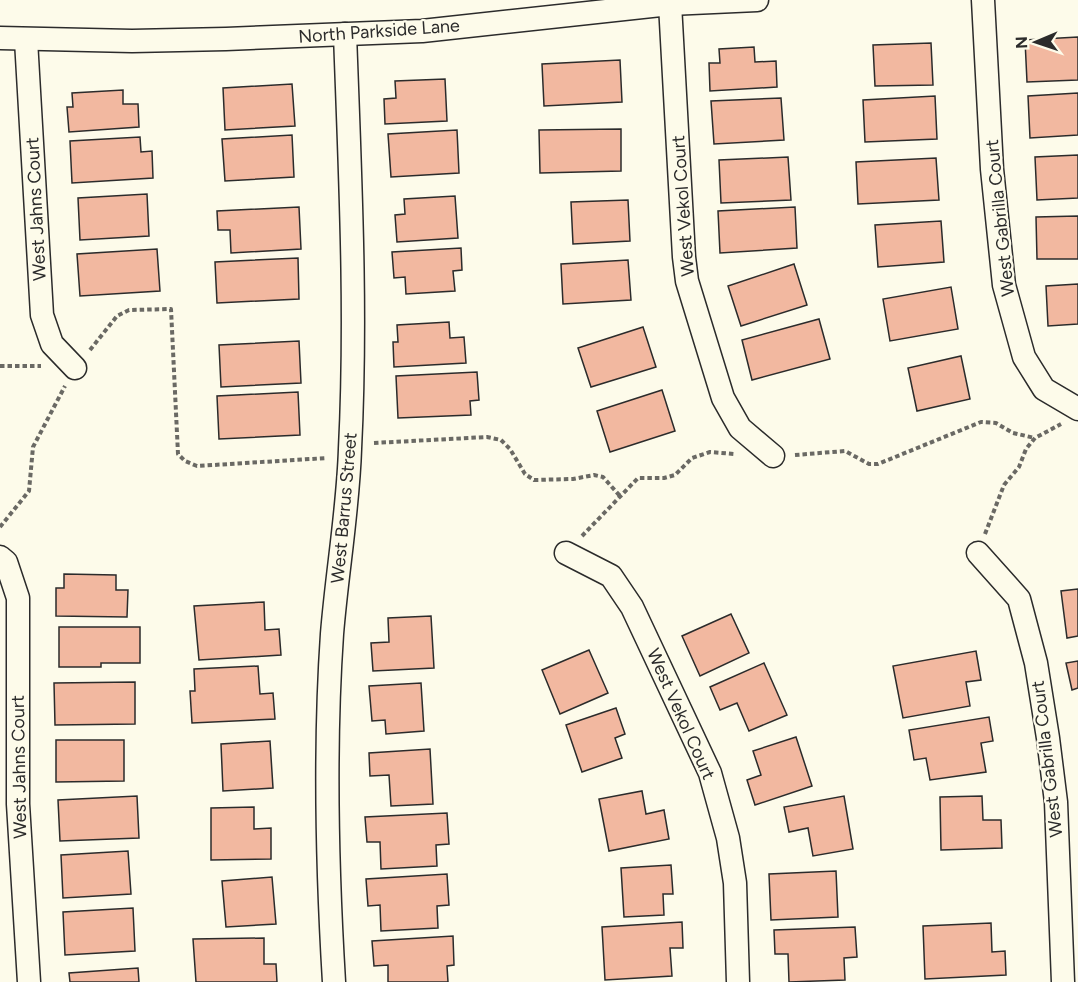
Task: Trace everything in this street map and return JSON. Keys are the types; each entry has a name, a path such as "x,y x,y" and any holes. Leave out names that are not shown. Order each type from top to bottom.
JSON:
{"street":[{"name":"North Parkside Lane","path":"0,38 26,40 226,39 422,31 670,3 757,0"},
{"name":"West Gabrilla Court","path":"983,0 992,169 1004,285 1024,357 1044,389 1074,415"},
{"name":"West Vekol Court","path":"670,3 687,281 723,398 740,428 773,456"},
{"name":"West Barrus Street","path":"334,982 328,878 327,756 332,635 350,450 354,272 345,34"},
{"name":"West Jahns Court","path":"26,40 42,315 52,344 75,368"},
{"name":"West Vekol Court","path":"566,553 611,576 632,607 710,773 728,838 735,883 738,982"},
{"name":"West Gabrilla Court","path":"978,553 1019,599 1036,663 1056,802 1062,982"},
{"name":"West Jahns Court","path":"0,557 6,562 18,598 18,804 29,982"}],"path":[{"path":"0,526 29,491 33,447 75,368 117,316 129,310 171,309 178,454 185,461 197,466 327,458 373,443 487,437 501,440 510,449 525,474 534,480 594,475 603,477 620,496"},
{"path":"978,553 1004,486 1019,467 1026,449 1035,438 1074,415"}],"building":[{"path":"1078,37 1078,80 1027,82 1025,40"},
{"path":"931,43 933,85 875,86 873,45"},
{"path":"754,47 755,62 776,61 777,87 710,91 709,63 720,63 719,49"},
{"path":"620,60 622,102 544,106 542,64"},
{"path":"445,79 447,121 385,124 384,99 396,98 395,81"},
{"path":"292,84 295,126 225,130 223,88"},
{"path":"123,90 123,104 138,104 139,127 69,132 67,107 73,107 72,93"},
{"path":"1078,93 1078,135 1030,138 1028,96"},
{"path":"935,96 937,139 865,142 863,100"},
{"path":"781,98 784,140 714,144 711,101"},
{"path":"621,129 621,171 540,173 539,130"},
{"path":"457,130 459,173 391,177 388,134"},
{"path":"292,135 294,177 225,181 222,139"},
{"path":"140,137 141,152 152,151 153,178 72,183 70,141"},
{"path":"1078,155 1078,198 1037,200 1035,157"},
{"path":"788,157 791,200 721,203 719,160"},
{"path":"936,158 939,200 858,204 856,162"},
{"path":"147,194 149,236 80,240 78,198"},
{"path":"455,196 458,238 397,242 395,215 405,214 404,199"},
{"path":"628,200 630,241 573,244 571,202"},
{"path":"299,207 301,249 231,253 230,230 218,230 217,211"},
{"path":"795,207 797,248 720,253 718,211"},
{"path":"1078,216 1078,259 1037,259 1036,217"},
{"path":"941,221 944,262 878,267 875,225"},
{"path":"461,248 462,270 453,271 455,291 406,294 405,277 394,278 392,252"},
{"path":"157,249 160,291 80,296 77,254"},
{"path":"298,258 299,299 217,303 215,262"},
{"path":"628,260 631,300 563,304 561,264"},
{"path":"794,264 807,305 741,326 728,286"},
{"path":"1078,284 1078,324 1048,326 1046,286"},
{"path":"951,287 958,329 890,341 883,299"},
{"path":"819,319 830,359 752,380 742,340"},
{"path":"449,322 450,338 464,337 466,363 394,367 393,342 398,342 397,325"},
{"path":"643,327 656,367 591,387 578,348"},
{"path":"299,341 301,383 221,387 219,345"},
{"path":"961,356 970,399 917,411 908,368"},
{"path":"477,372 479,400 470,401 471,415 398,418 396,376"},
{"path":"662,390 675,431 610,452 597,411"},
{"path":"298,392 300,435 219,439 217,396"},
{"path":"64,574 116,575 116,590 128,590 127,617 56,616 56,588 64,588"},
{"path":"1078,589 1078,636 1067,638 1061,591"},
{"path":"264,602 265,630 279,629 281,655 199,660 194,606"},
{"path":"731,614 749,653 700,676 682,636"},
{"path":"431,616 434,668 373,671 371,643 389,642 388,618"},
{"path":"59,627 140,627 140,663 101,663 101,667 59,667"},
{"path":"589,650 608,693 560,714 542,670"},
{"path":"976,651 981,680 966,682 970,706 903,718 893,666"},
{"path":"1078,661 1078,688 1072,690 1066,663"},
{"path":"764,663 787,715 749,731 737,703 720,710 710,687"},
{"path":"258,666 260,694 273,693 275,719 192,723 190,691 195,691 194,669"},
{"path":"135,682 135,724 55,725 54,683"},
{"path":"421,683 424,731 386,734 385,720 372,721 369,686"},
{"path":"616,708 625,734 615,738 622,758 582,772 566,725"},
{"path":"989,717 993,741 981,743 986,772 930,780 926,758 914,760 909,730"},
{"path":"796,737 812,786 755,805 747,780 761,775 753,751"},
{"path":"56,740 124,740 124,781 56,782"},
{"path":"270,741 273,788 223,791 221,744"},
{"path":"430,749 433,804 391,806 389,775 370,776 369,753"},
{"path":"642,791 646,814 664,810 669,839 609,851 599,799"},
{"path":"137,796 139,838 60,841 58,800"},
{"path":"844,796 853,849 813,856 808,828 789,832 784,807"},
{"path":"982,796 983,820 1001,820 1002,848 941,850 940,797"},
{"path":"254,807 254,829 271,828 271,859 211,860 211,808"},
{"path":"447,813 449,844 436,845 437,866 381,869 380,842 367,842 365,817"},
{"path":"128,851 131,894 63,898 61,855"},
{"path":"671,865 673,894 663,894 664,915 624,917 621,868"},
{"path":"836,871 838,917 771,920 769,874"},
{"path":"447,874 449,905 437,906 438,928 381,931 380,905 368,906 366,879"},
{"path":"272,877 276,924 226,927 222,881"},
{"path":"133,908 135,951 65,955 63,912"},
{"path":"682,922 683,948 670,948 672,976 605,980 602,927"},
{"path":"991,923 992,952 1005,951 1006,975 925,979 923,926"},
{"path":"855,927 857,957 844,958 845,980 789,982 788,954 775,954 774,930"},
{"path":"453,936 454,965 447,966 448,982 388,982 388,965 374,966 372,941"},
{"path":"264,938 264,964 276,964 277,982 196,982 193,939"},
{"path":"138,968 139,982 70,982 69,973"}]}
